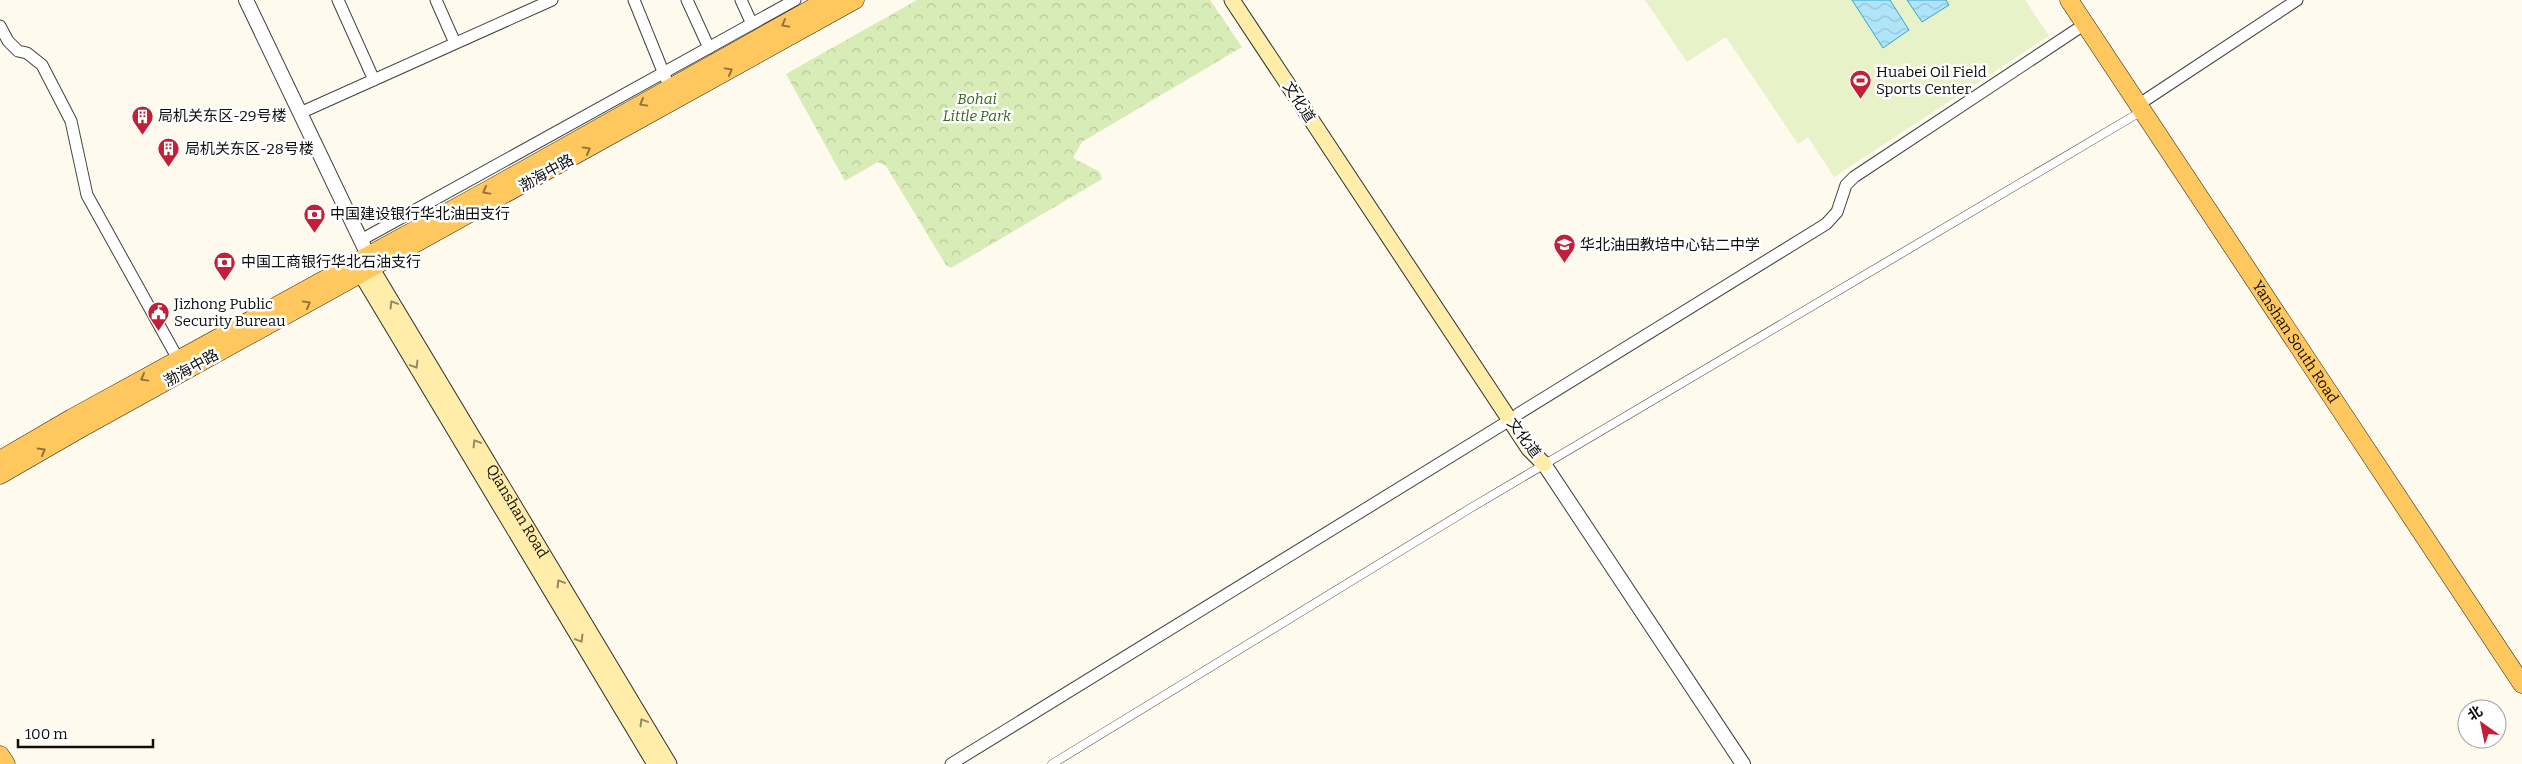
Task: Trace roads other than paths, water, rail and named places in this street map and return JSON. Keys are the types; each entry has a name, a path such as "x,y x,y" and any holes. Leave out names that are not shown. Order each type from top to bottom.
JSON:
{"main road":[{"name":"渤海中路","path":"0,475 667,81 827,0"},
{"name":"渤海中路","path":"0,460 178,359 855,0"},
{"name":"文化道","path":"1232,0 1514,417 1537,444 1544,464"},
{"name":"文化道","path":"1244,0 1514,417"},
{"name":"Yanshan South Road","path":"2069,0 2144,105 2522,666"},
{"name":"Yanshan South Road","path":"2081,0 2144,105 2522,684"},
{"name":"Qianshan Road","path":"364,260 655,764"},
{"name":"Qianshan Road","path":"364,260 668,764"},
{"path":"0,755 6,764"}],"street":[{"path":"246,0 300,113 364,260"},
{"path":"338,0 374,80"},
{"path":"436,0 455,43"},
{"path":"300,113 455,43 535,3 552,0"},
{"path":"634,0 667,81 709,48 791,1"},
{"path":"687,0 709,48"},
{"path":"742,0 752,24"},
{"path":"1052,764 1544,464 2144,105 2297,0"},
{"path":"951,764 1820,228 1837,212 1846,185 1854,177 2085,24"},
{"path":"0,26 8,41 18,51 27,53 42,66 71,122 87,195 178,359"},
{"path":"1544,464 1744,764"}],"water":[{"path":"1852,0 1890,0 1909,30 1883,48"},
{"path":"1907,0 1946,0 1949,5 1922,22"}],"place":[{"name":"Huabei Oil Field Sports Center","path":"1860,100"},
{"name":"局机关东区-29号楼","path":"142,135"},
{"name":"局机关东区-28号楼","path":"169,168"},
{"name":"中国建设银行华北油田支行","path":"314,233"},
{"name":"华北油田教培中心钻二中学","path":"1564,264"},
{"name":"中国工商银行华北石油支行","path":"225,281"},
{"name":"Jizhong Public Security Bureau","path":"158,332"}],"park label":[{"name":"Bohai Little Park","path":"977,108"}]}
